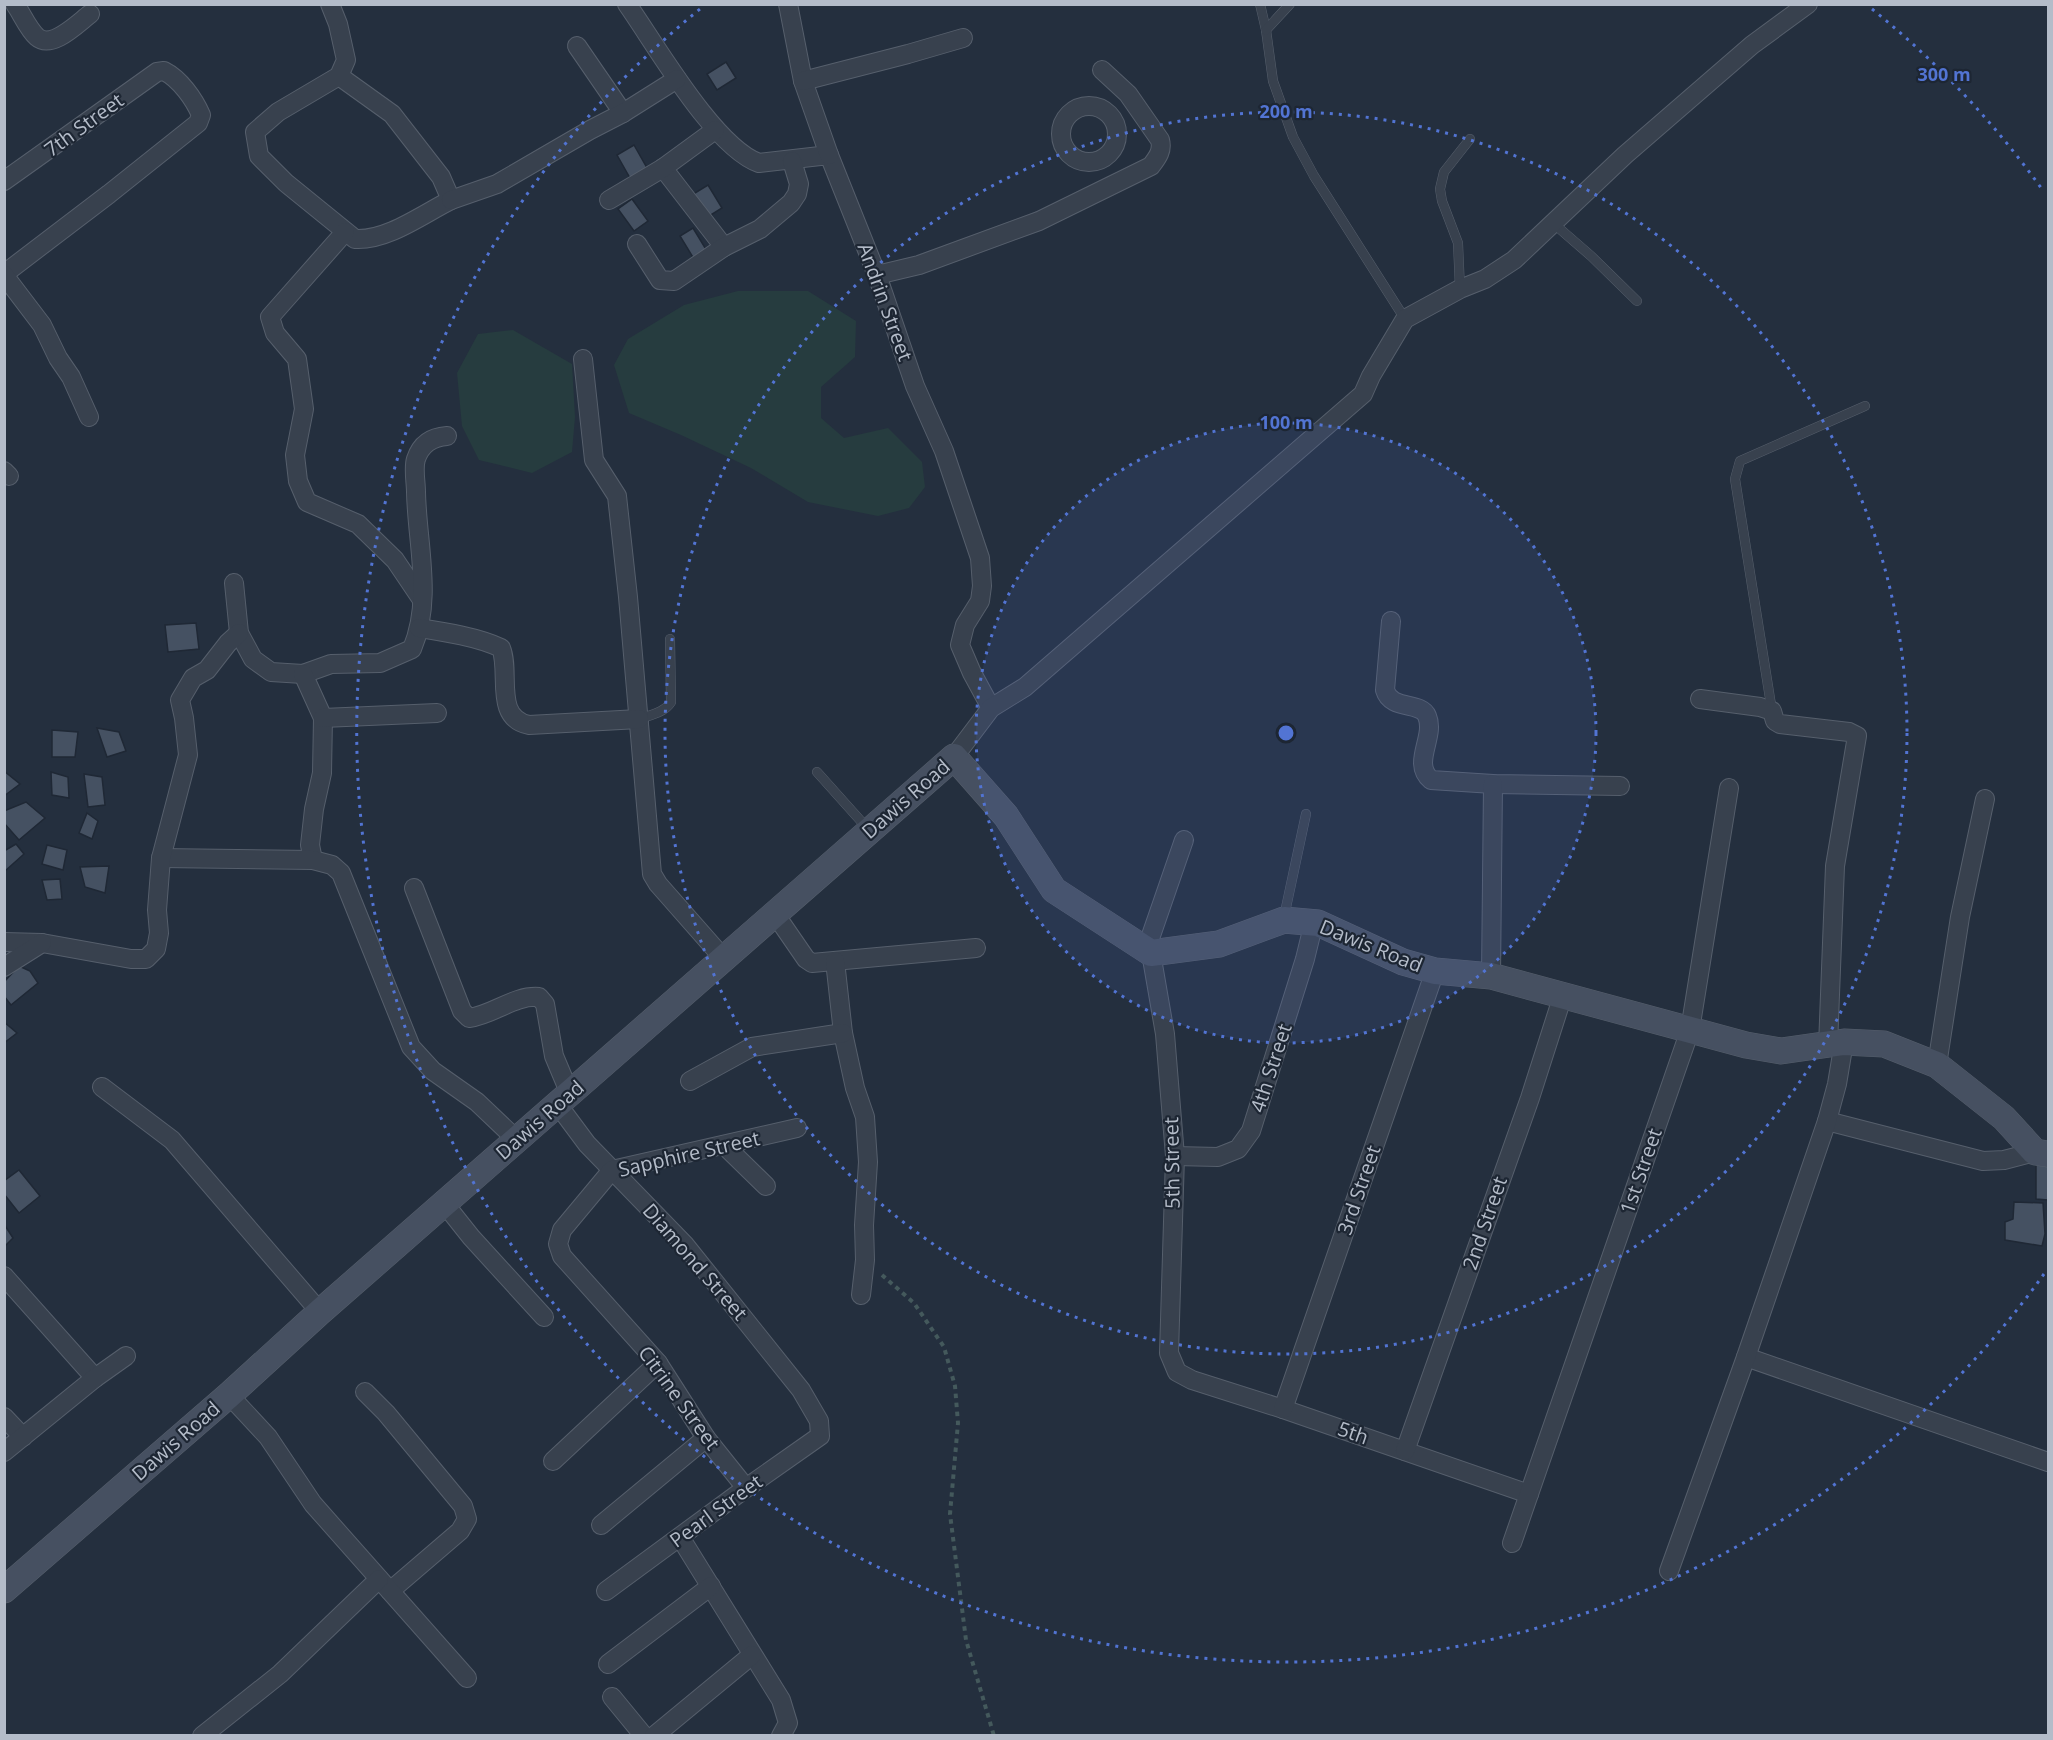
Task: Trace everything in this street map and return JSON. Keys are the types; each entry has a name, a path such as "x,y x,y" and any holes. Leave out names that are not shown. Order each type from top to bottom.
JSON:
{"street":[{"path":"15,4 37,37 45,41 55,39 90,14"},
{"path":"330,4 338,24 346,60 339,76 278,112 255,132 258,156 286,183 355,239 365,240 377,237 450,200 497,184 623,113 677,79"},
{"path":"627,4 677,79 715,130 748,159 759,163 829,155"},
{"name":"Andrin Street","path":"788,4 803,81 829,155 877,275 915,386 944,451 980,558 982,585 980,601 965,625 960,645 991,708"},
{"path":"954,757 991,708 1025,687 1363,394 1371,376 1405,319 1460,289 1485,279 1514,260 1625,155 1752,45 1808,4"},
{"path":"803,81 963,38"},
{"path":"577,46 623,113"},
{"path":"877,275 919,265 1039,221 1150,165 1159,156 1162,146 1160,140 1128,94 1102,70"},
{"name":"7th Street","path":"4,181 157,72 164,71 173,75 197,106 201,115 198,123 128,180 4,274"},
{"path":"339,76 392,114 441,177 450,200"},
{"path":"609,200 663,168 715,130"},
{"path":"638,243 660,280 674,281 724,247 760,229 791,203 797,194 799,184 792,160"},
{"path":"1100,160 1108,186"},
{"path":"663,168 724,247"},
{"path":"345,232 270,317 275,333 297,359 304,409 295,455 297,481 307,502 358,524 395,560 422,600"},
{"path":"4,274 42,325 58,358 71,377 89,417"},
{"path":"583,358 594,460 617,496 652,874 658,884 724,959"},
{"path":"234,582 239,633 254,659 271,672 303,674 331,664 380,663 412,649 419,628 424,574 416,516 415,460 428,442 434,438 447,436"},
{"path":"1392,621 1385,690 1387,697 1392,701 1424,712 1427,716 1429,725 1422,768 1431,780 1493,784 1620,786"},
{"path":"419,628 447,632 492,643 501,648 505,657 504,690 513,717 521,724 639,719"},
{"path":"4,942 42,943 116,957 146,958 156,949 159,933 157,910 161,858 188,755 180,700 193,678 207,670 239,633"},
{"path":"303,674 323,718 322,773 314,809 310,845 313,861"},
{"path":"1669,1571 1746,1357 1827,1121 1837,1084 1836,866 1857,736 1849,732 1780,724 1775,721 1772,711 1760,707 1700,699"},
{"path":"323,718 437,714"},
{"name":"Dawis Road","path":"6,1586 229,1395 320,1312 954,757 1006,816 1054,890 1148,951 1219,944 1284,920 1314,922 1403,962 1435,971 1491,976 1746,1045 1781,1051 1836,1044 1884,1044 1937,1065 2004,1118 2042,1153"},
{"path":"1491,976 1493,784"},
{"name":"1st Street","path":"1512,1543 1690,1030 1729,788"},
{"path":"1937,1065 1960,917 1985,799"},
{"path":"1148,951 1184,840"},
{"path":"161,858 313,861 332,865 341,873 411,1047 433,1071 477,1102 517,1140"},
{"name":"Diamond Street","path":"414,888 462,1011 469,1018 480,1017 528,996 539,997 545,1004 564,1100 586,1144 685,1245 801,1390 819,1421 820,1428"},
{"path":"775,914 806,959 812,963 976,948"},
{"name":"4th Street","path":"1175,1156 1218,1157 1238,1149 1251,1131 1305,959 1314,922"},
{"path":"4,967 42,943"},
{"name":"5th Street","path":"1148,951 1165,1034 1175,1156 1169,1353 1177,1372"},
{"path":"835,961 843,1033 855,1088 866,1117 868,1162 864,1225 865,1260 861,1294"},
{"name":"3rd Street","path":"1283,1409 1435,971"},
{"name":"2nd Street","path":"1405,1451 1530,1098 1563,995"},
{"path":"690,1081 752,1047 843,1033"},
{"path":"102,1087 172,1140 320,1312"},
{"path":"1827,1121 1983,1161 2004,1160 2042,1153"},
{"name":"Sapphire Street","path":"562,1256 558,1244 562,1230 612,1170 797,1128"},
{"path":"724,1145 766,1186"},
{"path":"444,1203 471,1238 544,1317"},
{"name":"Citrine Street","path":"562,1256 658,1363 706,1438 746,1488"},
{"path":"4,1276 95,1378"},
{"path":"4,1452 95,1378 126,1356"},
{"path":"1746,1357 2049,1462"},
{"path":"553,1461 658,1363"},
{"name":"5th","path":"1177,1372 1192,1380 1529,1494"},
{"path":"202,1736 280,1674 385,1585 460,1531 468,1519 463,1506 386,1413 365,1392"},
{"path":"229,1395 268,1437 313,1504 467,1678"},
{"path":"4,1417 23,1437"},
{"name":"Pearl Street","path":"606,1591 820,1436 820,1428"},
{"path":"601,1525 706,1438"},
{"path":"680,1537 781,1700 788,1723 782,1736"},
{"path":"608,1664 711,1586"},
{"path":"654,1736 752,1655"},
{"path":"612,1697 644,1736"}],"lane":[{"path":"1260,4 1273,81 1293,137 1314,176 1405,319"},
{"path":"1266,30 1290,4"},
{"path":"1460,289 1458,243 1442,201 1440,189 1444,172 1470,140"},
{"path":"1553,223 1637,301"},
{"path":"1772,711 1735,478 1740,461 1865,406"},
{"path":"639,719 658,712 671,702 670,639"},
{"path":"817,772 870,831"},
{"path":"1284,920 1306,814"}],"path":[{"path":"865,1260 914,1304 944,1347 955,1386 958,1423 950,1514 966,1640 994,1736"}],"green space":[{"path":"738,291 808,291 856,321 855,357 821,387 821,418 844,438 888,428 922,462 925,487 909,508 878,516 808,502 751,468 629,413 614,365 628,339 684,305"},
{"path":"513,330 572,364 575,417 572,452 532,473 479,460 462,426 457,373 478,334"}],"building":[{"path":"726,62 736,78 717,90 707,74"},
{"path":"634,145 647,168 630,178 617,155"},
{"path":"708,185 722,208 706,218 690,196"},
{"path":"632,199 648,221 634,231 618,209"},
{"path":"693,228 707,251 694,259 680,236"},
{"path":"196,623 199,649 168,652 165,625"},
{"path":"97,728 119,732 126,751 107,757"},
{"path":"52,730 78,732 75,757 52,757"},
{"path":"4,771 20,784 4,796"},
{"path":"51,772 68,777 69,798 52,795"},
{"path":"84,774 102,777 105,805 88,807"},
{"path":"26,802 45,818 19,840 4,823 4,811"},
{"path":"87,813 98,821 92,839 79,833"},
{"path":"16,844 24,854 5,871 4,851"},
{"path":"47,845 67,850 63,870 42,864"},
{"path":"109,866 105,893 85,887 80,867"},
{"path":"60,879 62,899 47,900 42,880"},
{"path":"19,966 30,971 38,983 11,1005 4,996 4,982"},
{"path":"4,1022 17,1033 4,1043"},
{"path":"2036,1164 2048,1164 2048,1200 2036,1199"},
{"path":"19,1170 40,1196 19,1213 4,1194 4,1181"},
{"path":"2014,1202 2043,1203 2045,1234 2042,1246 2005,1240 2005,1222 2013,1219"},
{"path":"4,1224 13,1238 4,1247"}]}
